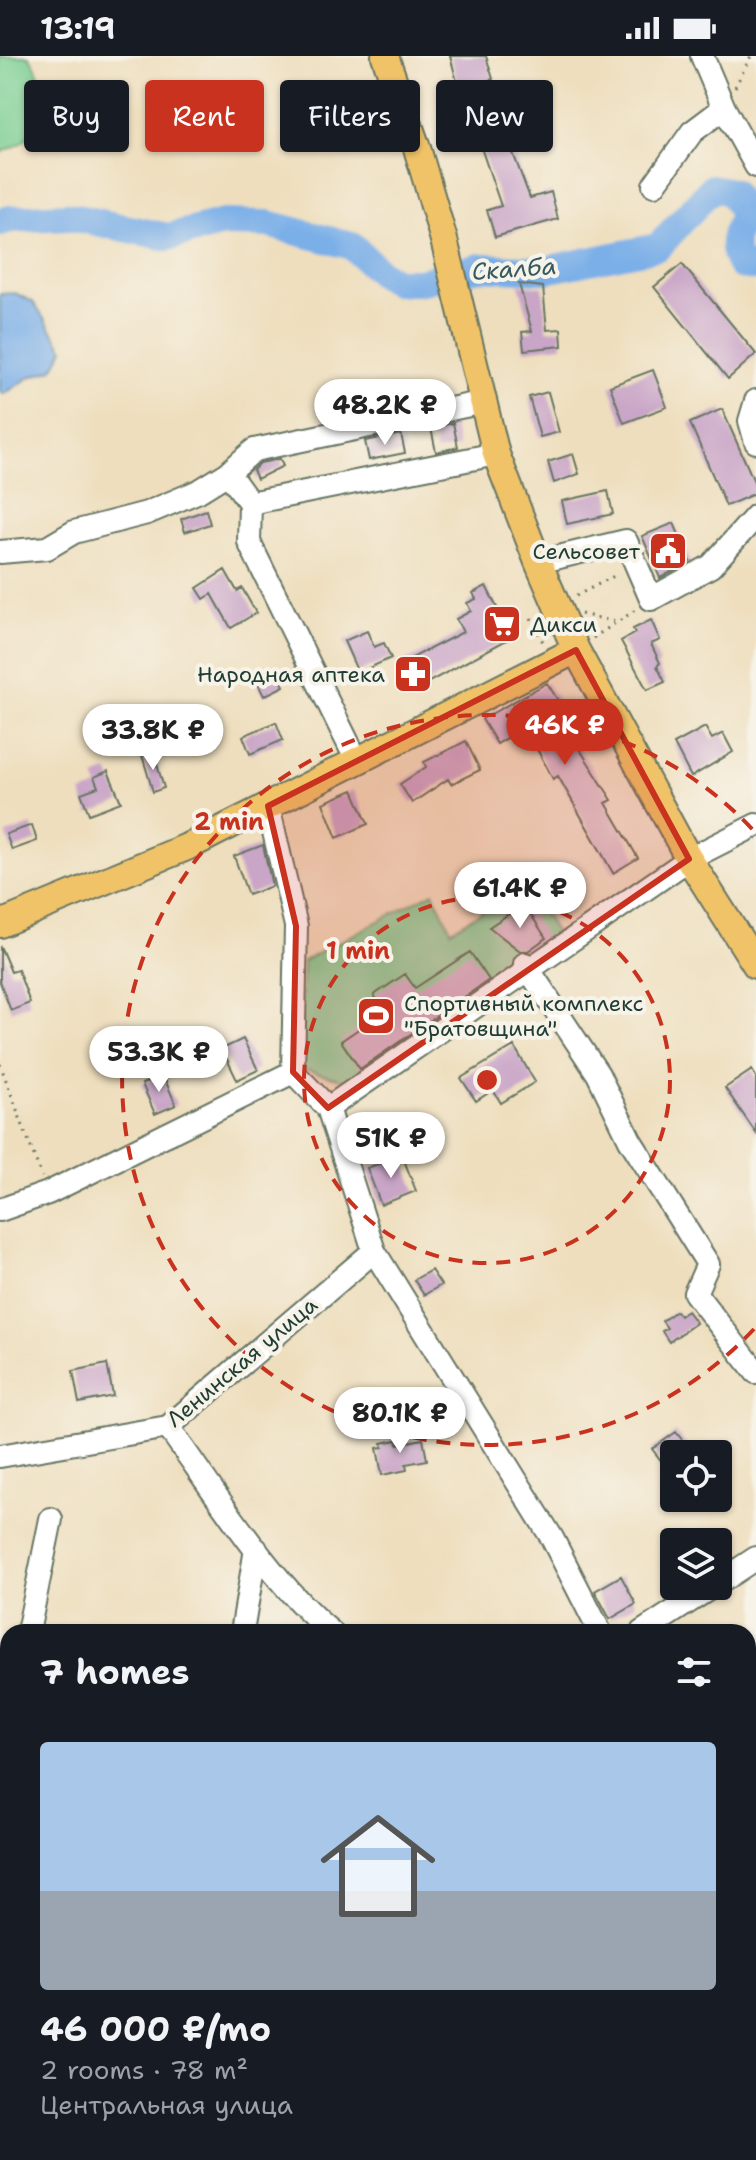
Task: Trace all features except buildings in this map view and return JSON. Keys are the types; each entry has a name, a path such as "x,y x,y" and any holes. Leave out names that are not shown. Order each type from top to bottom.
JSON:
{"main road":[{"path":"385,56 444,240 496,454 573,650 689,859 756,965"},
{"path":"0,924 187,847 573,650"}],"street":[{"path":"702,56 724,108 756,166"},
{"path":"654,185 692,132 724,108"},
{"path":"756,401 750,421 756,442"},
{"path":"0,552 47,548 74,532 147,513 199,491 228,473 254,450 484,402"},
{"path":"250,503 496,454"},
{"path":"228,473 250,503 249,542 357,761"},
{"path":"538,562 626,541 651,599 711,566 756,516"},
{"path":"268,806 296,926 293,1072 328,1108 374,1251 552,1538 596,1624"},
{"path":"328,1108 526,966 689,859 756,825"},
{"path":"526,966 598,1074 630,1140 708,1264 695,1293 756,1372"},
{"path":"0,1210 48,1193 293,1072"},
{"name":"Ленинская улица","path":"0,1456 168,1427 374,1251"},
{"path":"168,1427 256,1549 321,1624"},
{"path":"30,1624 51,1519"},
{"path":"243,1624 256,1549"},
{"path":"732,1574 756,1558"},
{"path":"654,1624 691,1600"}],"path":[{"path":"724,108 751,56"},
{"path":"572,598 618,574"},
{"path":"578,614 616,622"},
{"path":"531,618 573,650 628,615"},
{"path":"0,1064 48,1193"}],"highlighted area":[{"path":"576,650 689,859 328,1108 293,1072 296,926 268,806"}],"green space":[{"path":"0,56 29,56 40,80 24,80 24,140 0,153"},
{"name":"Спортивный комплекс \"Братовщина\"","path":"525,885 560,939 355,1083 299,1068 303,961 433,892 451,930"}],"water":[{"path":"15,293 33,302 64,349 53,369 30,377 4,394 0,392 0,294"}],"waterway":[{"name":"Скалба","path":"0,222 67,216 168,237 223,223 268,224 352,246 382,274 396,282 419,282 480,267 545,270 658,247 712,188 731,192 744,215 735,234 735,252 740,265 756,267"}],"place":[{"name":"Сельсовет","path":"668,551"},
{"name":"Дикси","path":"502,624"},
{"name":"Народная аптека","path":"413,674"},
{"name":"Спортивный комплекс \"Братовщина\"","path":"376,1016"}]}
